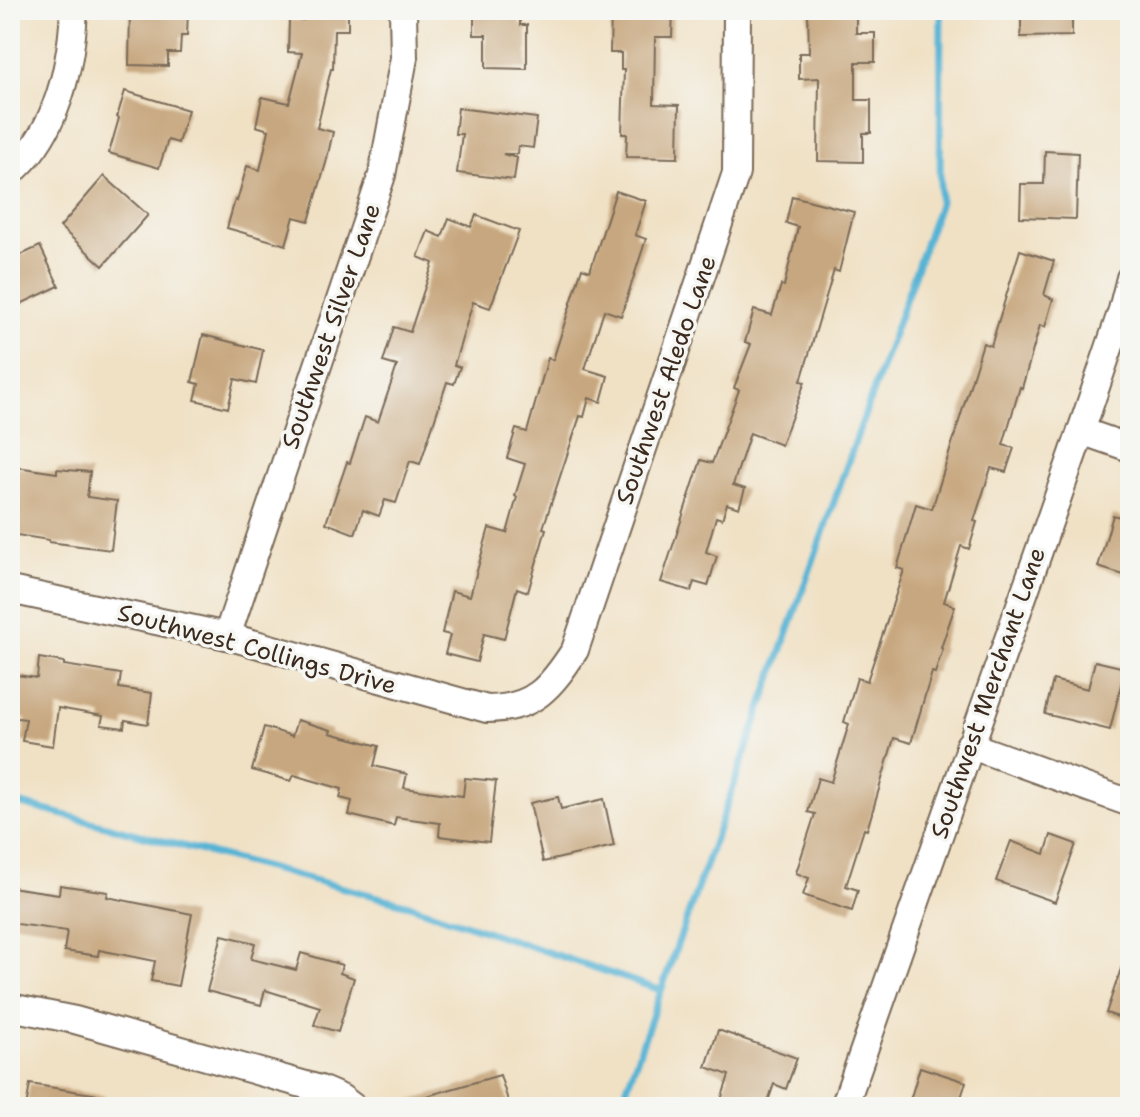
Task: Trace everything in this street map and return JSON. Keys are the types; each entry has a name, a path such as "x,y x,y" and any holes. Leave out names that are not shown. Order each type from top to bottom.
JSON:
{"street":[{"path":"10,173 32,149 59,97 70,55 74,10"},
{"name":"Southwest Silver Lane","path":"227,636 382,175 404,58 403,10"},
{"name":"Southwest Aledo Lane","path":"503,709 536,698 549,686 575,650 731,188 736,173 737,10"},
{"name":"Southwest Merchant Lane","path":"844,1107 1081,431 1130,278"},
{"path":"1081,431 1130,448"},
{"name":"Southwest Collings Drive","path":"10,590 227,636 465,704 503,709"},
{"path":"969,745 1130,803"},
{"path":"10,1007 75,1020 320,1089 353,1107"}],"building":[{"path":"130,10 188,10 187,36 181,36 180,53 168,53 168,66 129,65"},
{"path":"303,10 348,10 348,30 334,30 333,69 317,128 333,132 326,163 309,221 294,217 286,245 227,228 247,166 260,170 269,130 256,126 262,97 289,103 302,53 288,52 289,20 303,20"},
{"path":"474,10 520,10 520,25 527,25 527,69 486,68 486,35 474,35"},
{"path":"611,10 673,10 672,37 655,37 654,104 679,105 678,158 626,157 627,134 622,134 624,70 621,70 621,53 610,53"},
{"path":"1021,10 1072,10 1072,36 1021,37"},
{"path":"856,11 856,33 875,33 875,62 856,62 856,100 871,100 871,133 863,133 863,162 818,161 819,78 799,79 799,53 809,53 808,12"},
{"path":"125,91 188,110 178,143 168,140 159,168 109,153"},
{"path":"458,108 537,118 533,148 518,146 517,154 503,154 517,158 514,180 457,173 462,134 455,134"},
{"path":"1045,151 1078,153 1076,219 1020,217 1021,184 1044,184"},
{"path":"104,176 148,215 103,266 60,227"},
{"path":"616,191 646,201 635,235 646,239 621,316 604,310 585,369 608,376 601,402 589,398 584,417 580,416 543,528 546,529 528,592 517,588 504,639 484,634 477,662 445,654 450,635 442,633 452,591 470,596 489,528 507,533 525,464 507,458 516,429 527,432 548,358 553,360 582,268 590,271"},
{"path":"792,196 854,212 839,272 834,270 801,381 805,382 781,445 750,433 733,485 745,489 739,508 727,504 722,519 716,517 706,552 717,556 708,586 694,582 691,591 661,582 701,460 712,463 739,390 734,388 751,344 745,342 754,310 772,315 781,285 784,286 798,227 786,223"},
{"path":"476,215 519,231 490,308 473,302 454,365 460,367 454,384 447,382 420,464 410,461 396,503 385,500 379,516 363,510 355,534 326,523 365,417 378,422 397,366 383,362 394,327 410,332 433,263 418,257 428,231 442,237 449,218 471,227"},
{"path":"40,246 59,286 10,309 10,260"},
{"path":"1020,250 1054,261 1044,295 1053,299 1045,327 1040,325 1003,445 1014,448 1006,472 991,468 974,521 977,522 969,549 961,546 944,602 955,606 911,743 894,738 867,830 864,829 846,886 858,890 852,911 803,895 809,878 796,873 815,814 808,812 818,778 831,782 849,724 844,722 857,678 867,681 904,570 897,568 916,504 932,509 983,343 991,346"},
{"path":"203,335 263,350 256,384 235,379 228,408 195,400 199,384 192,382"},
{"path":"10,466 57,473 57,469 90,472 87,497 117,501 111,550 10,534"},
{"path":"1113,515 1130,520 1130,577 1098,567"},
{"path":"39,658 121,674 119,688 152,693 148,724 125,720 124,728 101,725 103,716 58,708 53,746 22,741 26,719 10,717 10,674 37,678"},
{"path":"1095,661 1125,668 1110,730 1045,714 1053,680 1088,689"},
{"path":"297,720 331,730 330,733 379,746 374,766 407,774 404,788 463,796 465,778 496,781 489,842 439,836 440,823 396,817 394,826 349,815 352,801 340,798 342,789 294,775 291,781 252,770 264,727 292,736"},
{"path":"558,797 561,809 604,799 614,846 543,862 530,803"},
{"path":"1051,835 1076,844 1055,902 996,881 1011,841 1045,854"},
{"path":"60,885 108,892 107,897 192,914 178,986 151,981 155,961 99,950 98,956 64,951 67,931 10,923 10,887 59,894"},
{"path":"222,935 255,943 251,959 296,970 301,953 342,965 340,973 354,978 338,1032 314,1025 320,1007 265,990 261,1005 207,991"},
{"path":"1127,951 1130,952 1130,1021 1106,1013"},
{"path":"718,1030 797,1058 786,1089 774,1084 766,1107 742,1107 721,1100 729,1075 706,1067"},
{"path":"920,1067 966,1082 958,1107 908,1107"},
{"path":"500,1075 510,1107 407,1107 406,1102"},
{"path":"30,1084 105,1096 104,1107 26,1107"}],"waterway":[{"path":"620,1107 940,202 941,10"},
{"path":"10,801 409,905 660,990"}]}
